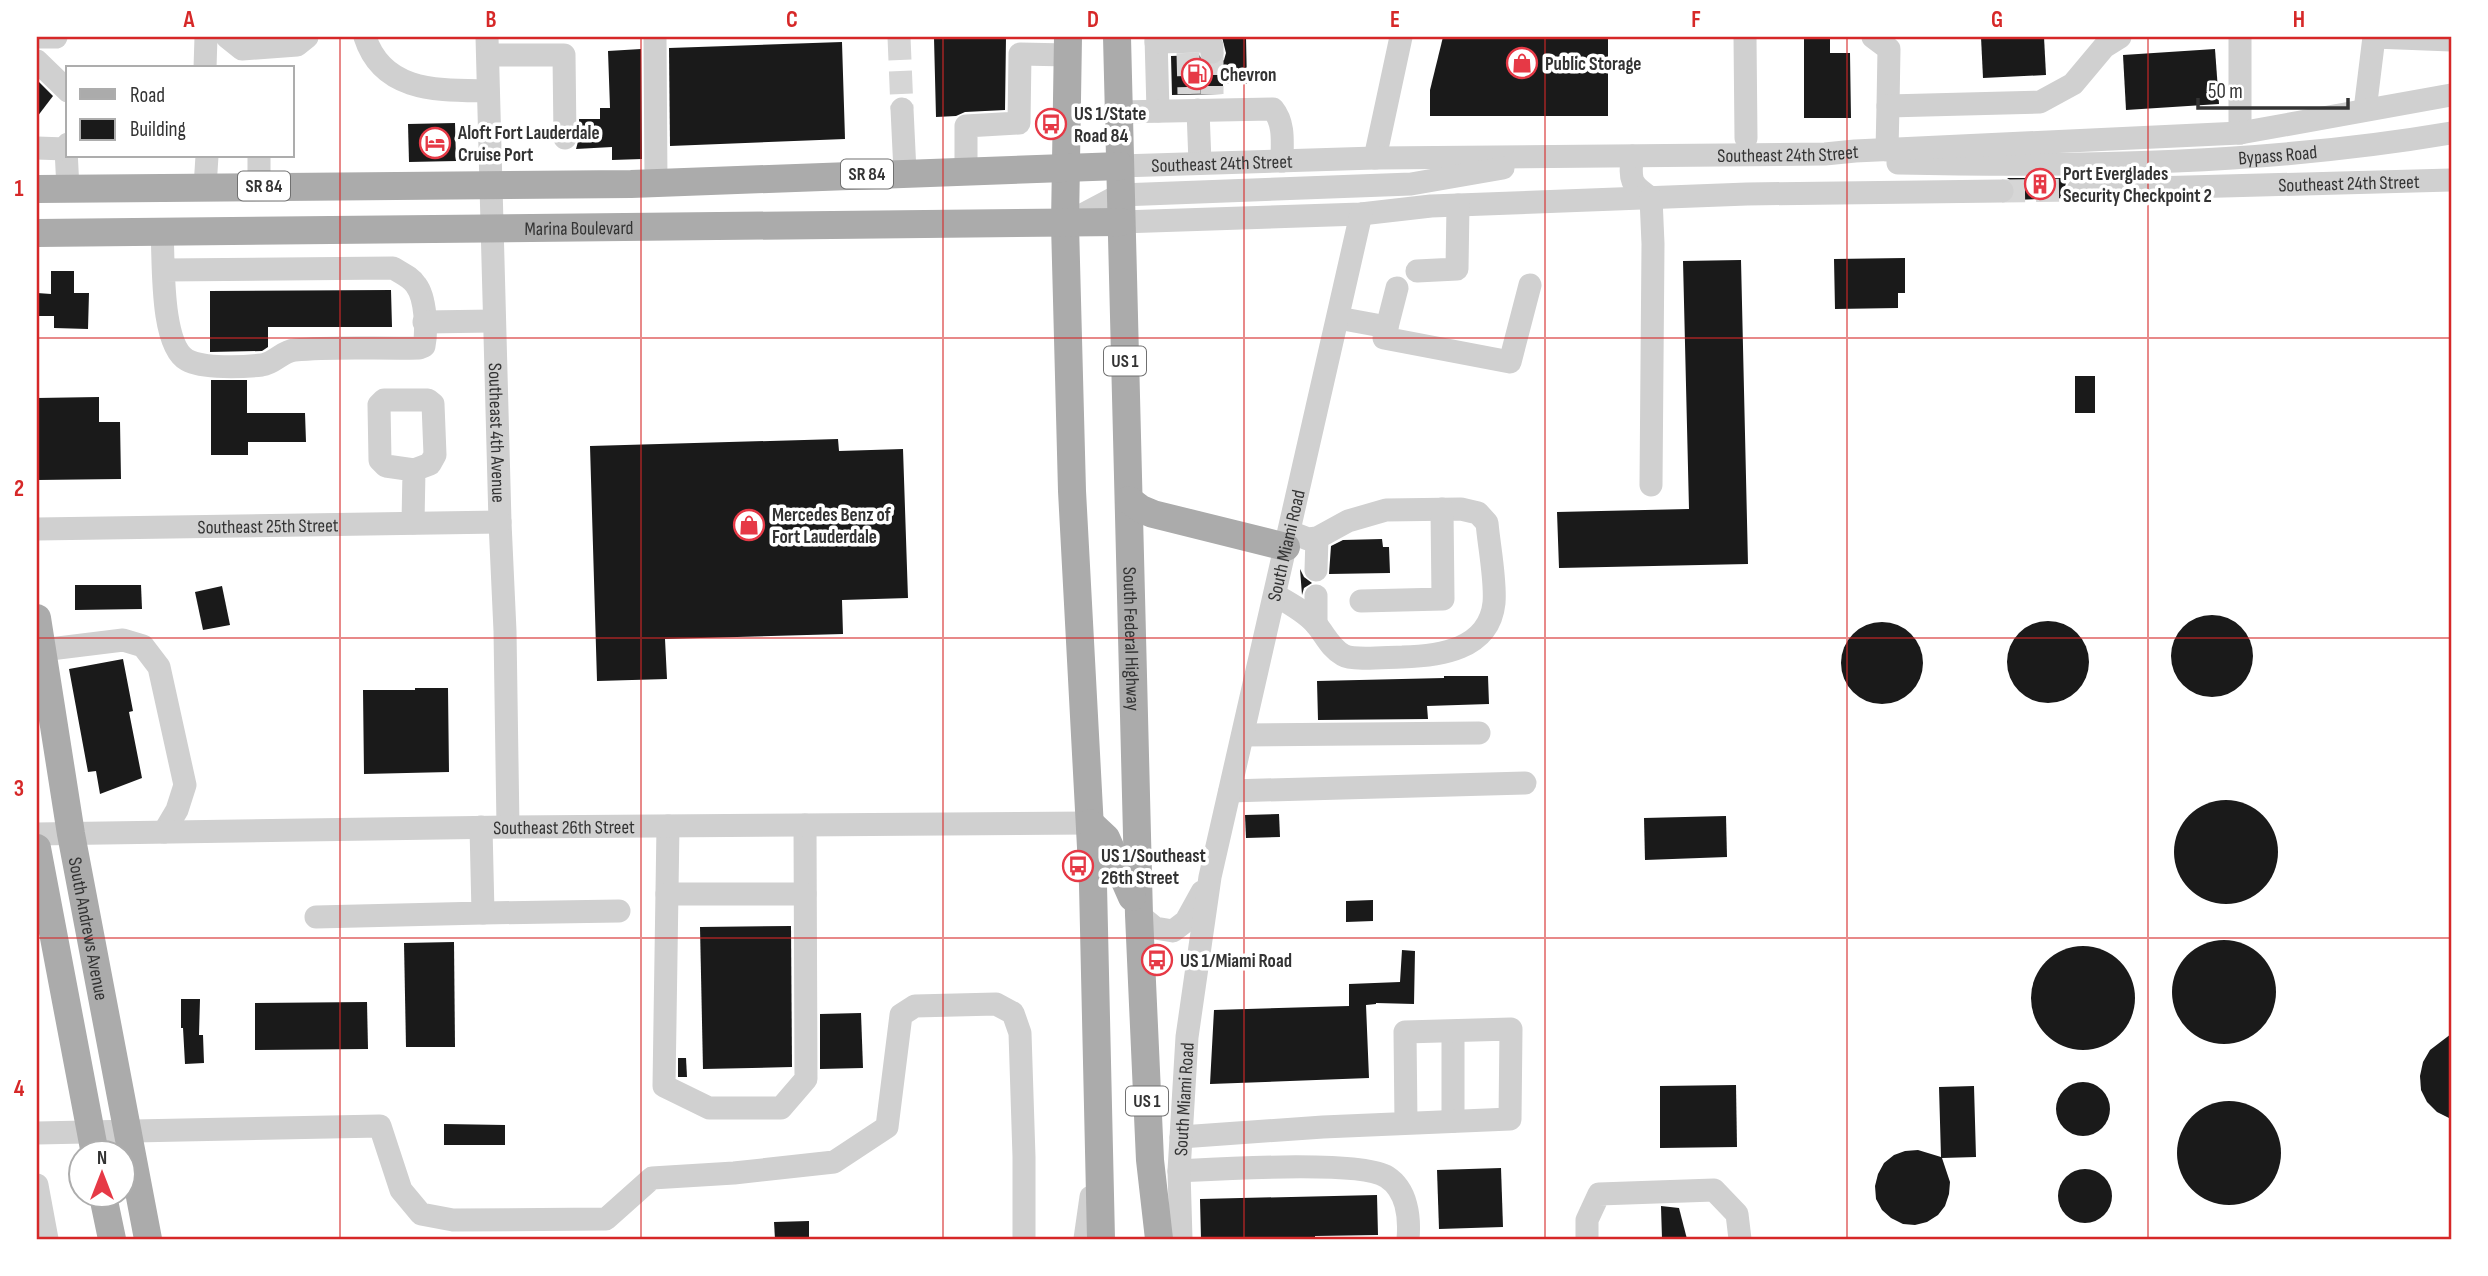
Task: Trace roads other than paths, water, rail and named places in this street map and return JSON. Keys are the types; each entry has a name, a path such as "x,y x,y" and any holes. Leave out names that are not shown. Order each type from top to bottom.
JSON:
{"main road":[{"name":"South Federal Highway","path":"1117,37 1139,915 1150,1160 1159,1239"},
{"name":"US 1","path":"1068,46 1065,225 1072,513 1090,823 1101,1239"},
{"name":"SR 84","path":"37,189 656,183 1120,166"},
{"name":"Marina Boulevard","path":"37,233 1065,225 1121,209"},
{"path":"1129,500 1153,514 1288,539"},
{"name":"South Andrews Avenue","path":"37,618 71,834 148,1239"},
{"path":"1090,823 1106,838 1139,915"},
{"name":"South Andrews Avenue","path":"37,848 92,1140"},
{"path":"106,1210 111,1239"}],"street":[{"path":"37,37 56,37"},
{"path":"205,66 206,37"},
{"path":"227,37 254,58 297,45 307,37"},
{"path":"365,37 370,54 400,82 444,90 488,90"},
{"path":"655,37 656,183"},
{"path":"1375,158 1401,37"},
{"path":"1745,37 1746,138"},
{"path":"1873,37 1889,49 1888,128 2040,102 2073,84 2105,47 2120,37"},
{"path":"2240,37 2240,133"},
{"path":"2365,110 2374,37 2451,40"},
{"path":"1158,111 1156,39 1188,47 1207,41 1212,46 1212,52"},
{"path":"487,46 564,46 565,138"},
{"name":"Southeast 4th Avenue","path":"487,46 499,522 505,631 508,827"},
{"path":"967,170 966,126 1019,123 1020,54 1068,46"},
{"path":"37,61 66,89"},
{"name":"Southeast 24th Street","path":"1120,166 1375,158 1825,154 1888,128 2096,156 2451,95"},
{"path":"1118,112 1158,111 1200,103 1273,109 1281,125 1282,161"},
{"path":"1200,103 1200,163"},
{"path":"902,109 905,172"},
{"name":"Bypass Road","path":"1747,194 2096,156 2228,159 2451,133"},
{"path":"37,148 66,147"},
{"name":"Bypass Road","path":"1825,154 1894,163 2019,166"},
{"path":"1632,156 1631,178 1634,187 1651,198 1651,485"},
{"name":"Southeast 24th Street","path":"2096,156 2085,189 2451,180"},
{"path":"1121,209 1411,184 1575,157"},
{"path":"67,158 68,188"},
{"path":"205,187 207,158"},
{"path":"259,158 259,186"},
{"name":"Southeast 24th Street","path":"1121,209 1362,214 1431,205 1747,194 2002,191"},
{"path":"1417,271 1457,269 1458,205"},
{"name":"South Miami Road","path":"1181,1239 1179,1171 1187,1037 1210,877 1362,214"},
{"path":"163,232 164,270 165,299 170,329 178,352 187,360 201,365 266,365 292,350 424,346 424,322 418,287 410,278 393,268 164,270"},
{"path":"1397,288 1384,338 1510,362 1530,285"},
{"path":"1338,318 1387,327"},
{"path":"424,322 494,321"},
{"path":"413,523 414,470"},
{"path":"1361,601 1443,599 1442,509"},
{"path":"1275,595 1300,610 1315,624 1333,648 1346,657 1425,657 1453,651 1472,642 1488,625 1494,603 1487,523 1478,513 1461,509 1386,510 1348,521 1317,538 1288,539"},
{"name":"Southeast 25th Street","path":"37,529 499,522"},
{"path":"1316,570 1317,538"},
{"path":"1315,624 1316,596"},
{"path":"42,650 123,640 143,646 159,667 185,785 177,810 164,832"},
{"path":"1243,735 1479,733"},
{"path":"1230,792 1525,783"},
{"name":"Southeast 26th Street","path":"37,834 481,827 1090,823"},
{"path":"668,826 664,1086 709,1108 781,1108 806,1079 805,825"},
{"path":"481,827 483,914"},
{"name":"South Miami Road","path":"1139,915 1155,928 1173,931 1186,921 1210,877"},
{"path":"667,894 805,894"},
{"path":"316,917 619,911"},
{"path":"102,1140 128,1131 380,1126 401,1190 421,1214 453,1220 606,1219 652,1178 734,1173 834,1162 887,1127 901,1015 915,1006 996,1004 1013,1013 1020,1033 1024,1239"},
{"path":"1181,1138 1510,1119 1511,1029 1405,1032 1406,1123"},
{"path":"1453,1032 1453,1121"},
{"path":"37,1133 76,1140"},
{"path":"1085,1239 1099,1142"},
{"path":"1179,1171 1369,1169 1389,1178 1405,1197 1408,1239"},
{"path":"37,1185 47,1239"},
{"path":"1587,1239 1587,1220 1599,1194 1714,1190 1737,1214 1740,1239"}],"tunnel":[{"path":"899,37 902,109"},
{"path":"1212,52 1212,94"},
{"path":"1188,53 1189,94"},
{"path":"2002,191 2078,190"}],"place":[{"name":"Public Storage","path":"1522,63"},
{"name":"Chevron","path":"1197,74"},
{"name":"US 1/State Road 84","path":"1051,124"},
{"name":"Aloft Fort Lauderdale Cruise Port","path":"435,143"},
{"name":"Port Everglades Security Checkpoint 2","path":"2040,184"},
{"name":"Mercedes Benz of Fort Lauderdale","path":"749,525"},
{"name":"US 1/Southeast 26th Street","path":"1078,866"},
{"name":"US 1/Miami Road","path":"1157,960"}]}
